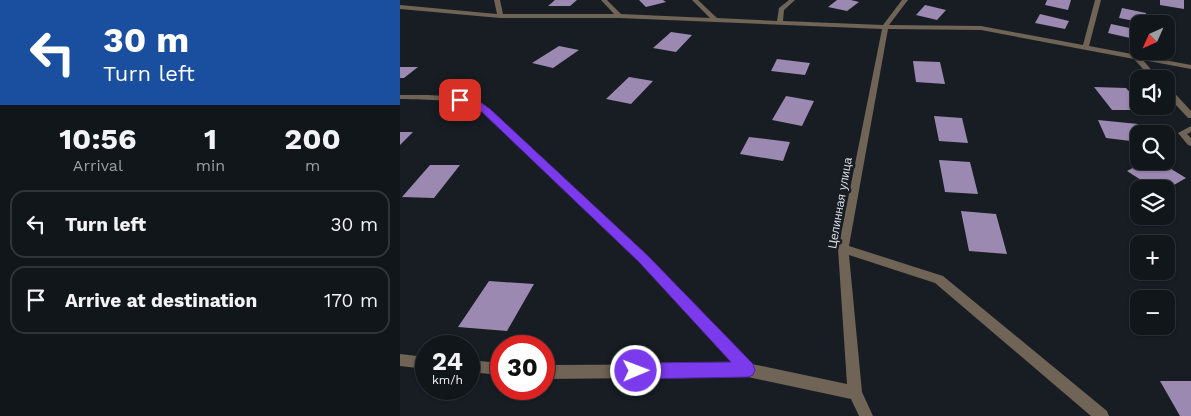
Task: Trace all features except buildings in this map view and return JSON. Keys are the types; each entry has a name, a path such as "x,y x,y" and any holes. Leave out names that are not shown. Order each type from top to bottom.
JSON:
{"street":[{"path":"496,0 500,16"},
{"path":"604,0 619,16"},
{"path":"695,0 715,20"},
{"path":"780,23 781,9 792,0"},
{"name":"Целинная улица","path":"866,416 855,393 843,249 884,27 905,0"},
{"path":"1084,48 1098,0"},
{"path":"400,7 500,16 619,16 884,27 981,28 1130,56"},
{"path":"1139,60 1148,70"},
{"path":"1152,60 1191,67"},
{"path":"400,97 460,100 477,104 487,111 643,258 748,370"},
{"path":"1175,99 1191,116"},
{"path":"1191,129 1182,133 1191,143"},
{"path":"843,249 939,279 1102,416"},
{"path":"400,360 415,362"},
{"path":"555,372 748,370 855,393"}],"route":[{"path":"460,100 477,104 487,111 643,258 748,370 636,371"}]}
